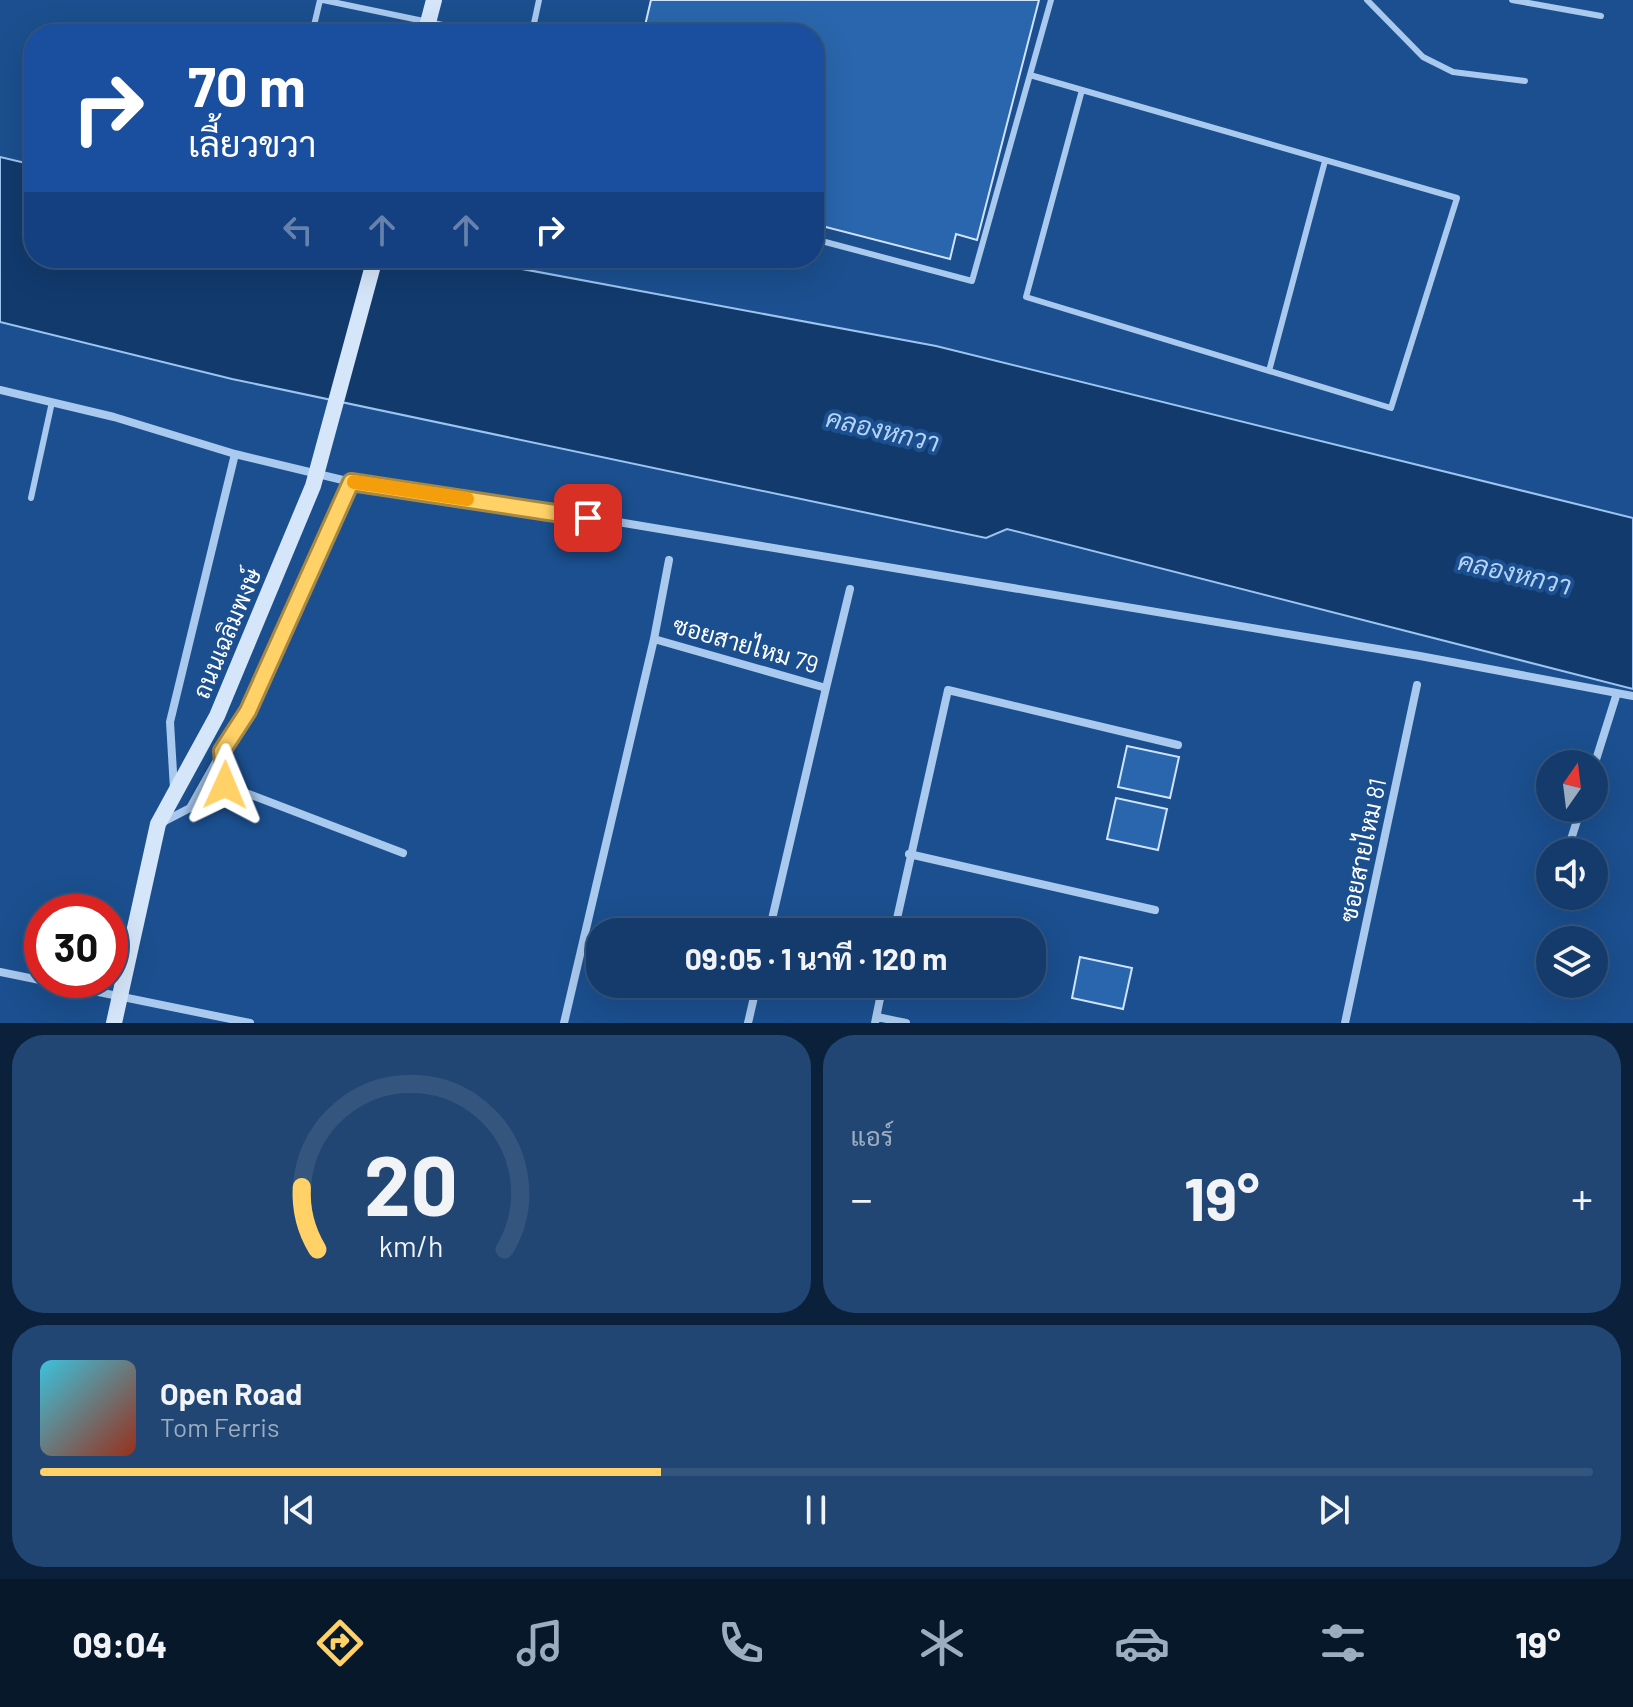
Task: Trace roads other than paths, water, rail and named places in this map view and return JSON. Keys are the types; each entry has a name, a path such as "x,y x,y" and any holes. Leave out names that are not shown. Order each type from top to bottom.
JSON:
{"main road":[{"path":"428,24 434,0"},
{"name":"ถนนเฉลิมพงษ์","path":"128,961 158,824 217,716 313,486 372,268"},
{"name":"ถนนเฉลิมพงษ์","path":"114,1023 120,998"}],"street":[{"path":"0,390 114,417 235,454 351,482 649,527 1420,656 1633,696"},
{"path":"175,794 170,722 235,454"},
{"path":"158,824 190,808 248,711 351,482"},
{"path":"654,639 669,560"},
{"path":"826,688 850,589"},
{"name":"ซอยสายไหม 79","path":"564,1023 654,639 826,688 772,918"},
{"name":"ซอยสายไหม 81","path":"1345,1023 1417,685"},
{"path":"897,918 948,690 1178,745"},
{"path":"1599,750 1617,693"},
{"path":"222,751 225,785 403,853"},
{"path":"909,854 1155,910"},
{"path":"0,972 24,977"},
{"path":"120,998 250,1023"},
{"path":"748,1023 754,998"},
{"path":"880,998 876,1020 906,1023"}],"lane":[{"path":"315,24 322,0 412,24"},
{"path":"534,24 539,0"},
{"path":"824,242 972,281 1051,0"},
{"path":"1367,0 1423,57 1453,72 1525,81"},
{"path":"1512,0 1601,16"},
{"path":"1030,75 1457,198 1391,408 1026,297 1082,90"},
{"path":"1269,371 1325,161"},
{"path":"31,498 52,402"}],"water":[{"name":"คลองหกวา","path":"0,157 24,163 24,268 517,268 936,346 1633,518 1633,689 1007,529 986,538 232,379 0,322"}]}
